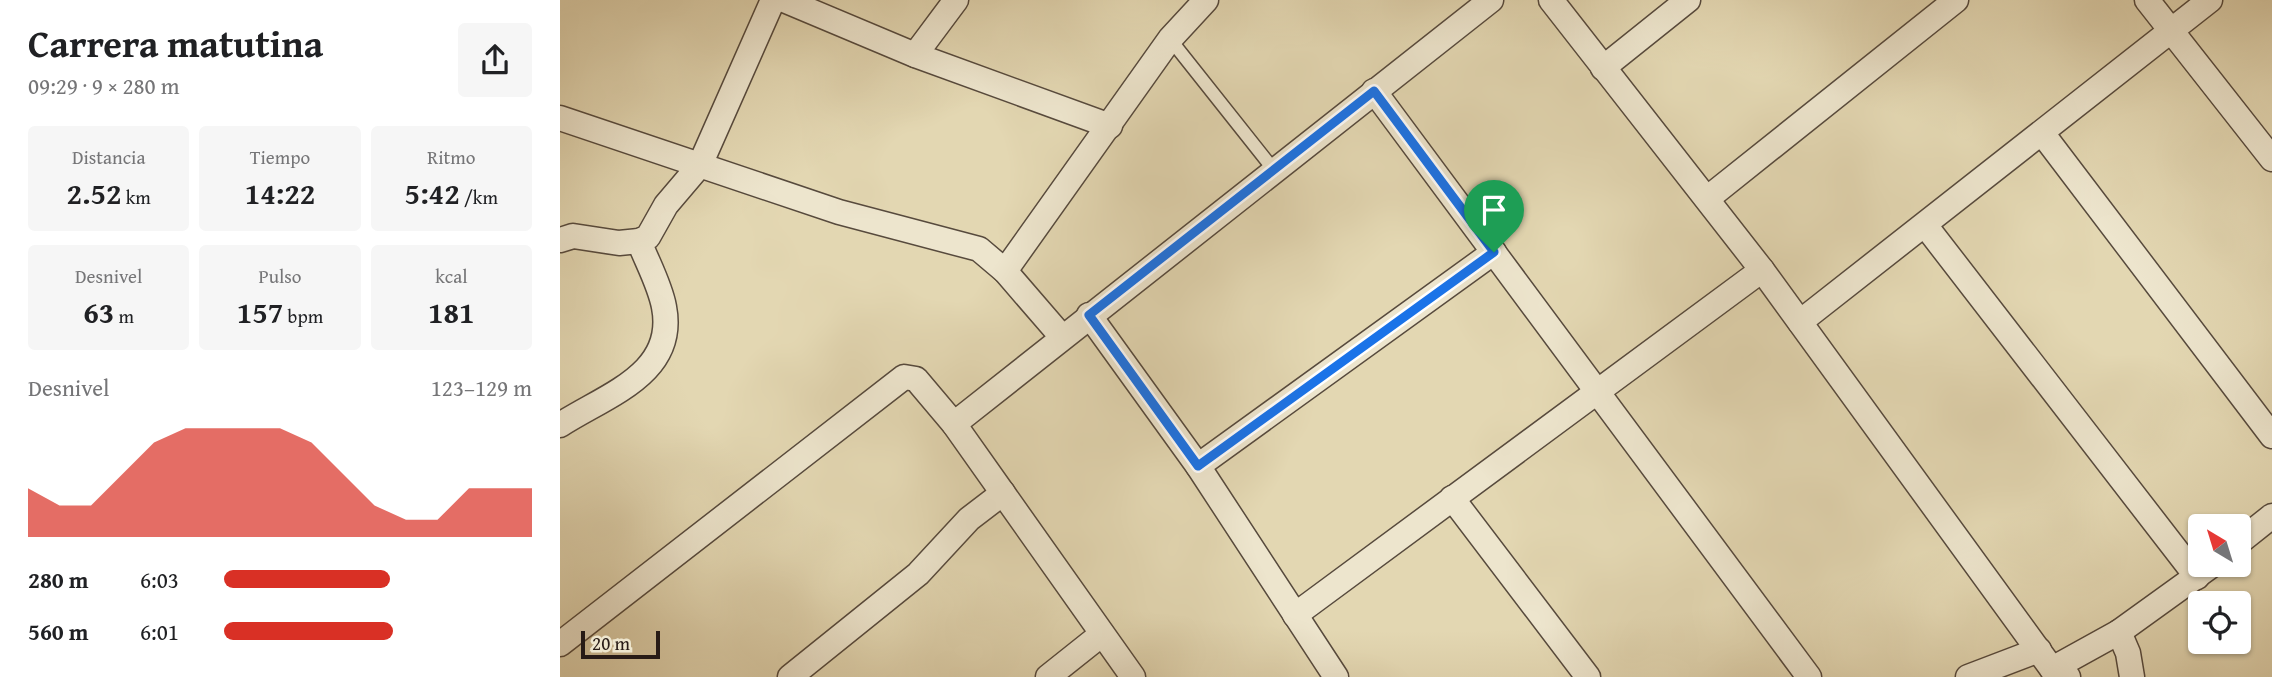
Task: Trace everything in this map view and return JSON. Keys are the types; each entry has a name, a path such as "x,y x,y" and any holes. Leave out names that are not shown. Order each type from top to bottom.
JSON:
{"street":[{"path":"560,240 573,236 619,243 639,242 649,237 666,205 700,165 773,0"},
{"path":"784,0 915,55 1110,126"},
{"path":"915,55 956,0"},
{"path":"1004,271 1110,126 1170,38 1206,0"},
{"path":"954,424 1491,0"},
{"path":"1551,0 1762,270 2053,665"},
{"path":"1603,68 1688,0"},
{"path":"1707,198 1956,0"},
{"path":"2147,0 2272,159"},
{"path":"1800,323 2210,0"},
{"path":"1374,91 1809,677"},
{"path":"560,118 839,212 979,249 1004,271 1062,337"},
{"path":"2042,133 2272,436"},
{"path":"1925,225 2188,551"},
{"path":"560,425 641,374 656,361 664,346 664,307 639,242"},
{"path":"1198,466 1494,252"},
{"path":"1295,615 1762,270"},
{"path":"1089,315 1198,466 1336,677"},
{"path":"560,644 904,377 916,379 954,424 1133,677"},
{"path":"790,677 918,574 969,519 1003,493"},
{"path":"1452,498 1588,677"},
{"path":"2251,533 2272,516"},
{"path":"1968,677 2053,665 2119,632 2194,578"},
{"path":"2119,632 2128,653 2132,677"},
{"path":"1048,677 1102,634"}],"lane":[{"path":"1170,38 1274,170"}],"route":[{"path":"1374,91 1494,252 1198,466 1089,315 1374,91"}]}
